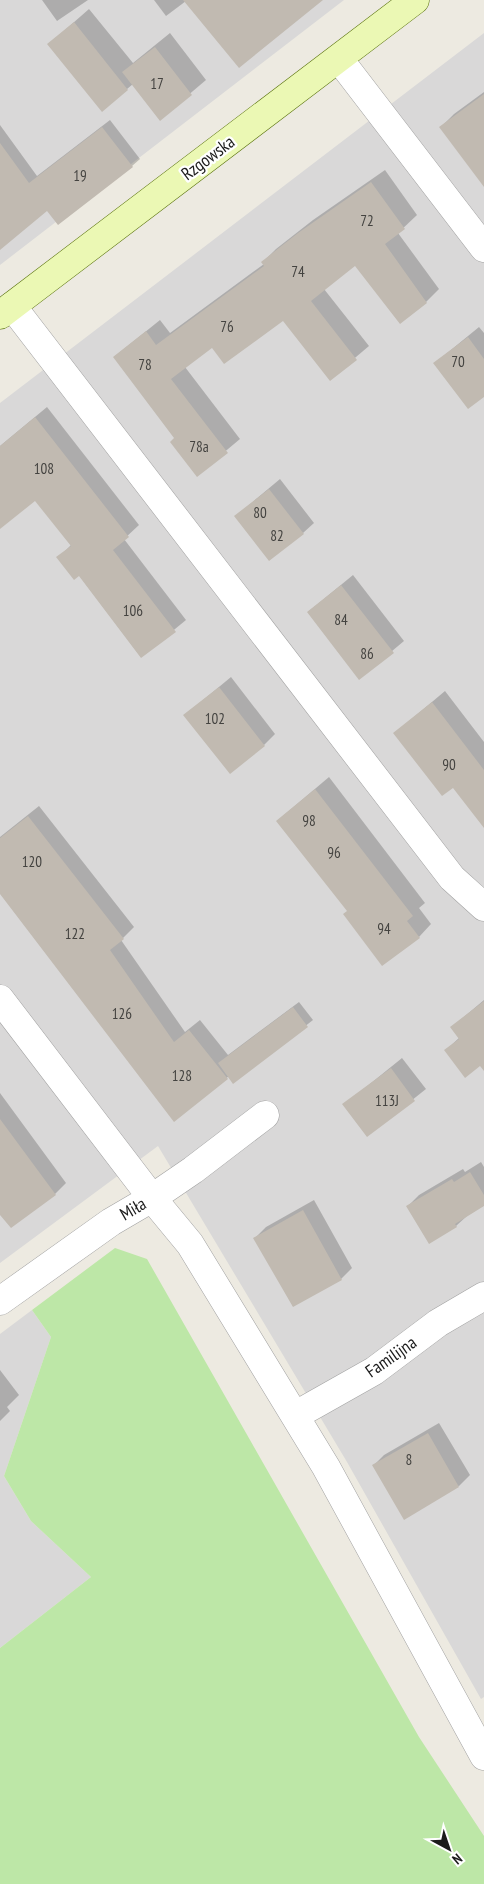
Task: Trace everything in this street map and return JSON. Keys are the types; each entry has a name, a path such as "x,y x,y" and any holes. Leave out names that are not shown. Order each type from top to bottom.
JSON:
{"main road":[{"name":"Rzgowska","path":"6,310 415,0"}],"street":[{"path":"339,58 484,248"},
{"path":"6,310 452,878 484,907"},
{"path":"0,999 152,1198 190,1244 296,1415 484,1756"},
{"name":"Miła","path":"0,1301 111,1222 152,1198 265,1115"},
{"name":"Familijna","path":"296,1415 374,1370 438,1323 484,1296"}],"shaded area":[{"path":"0,0 344,0 0,265"},
{"path":"484,33 484,1697 481,1699 347,1462 158,1146 0,1263 0,403"},
{"path":"32,1310 51,1337 4,1476 31,1521 91,1577 0,1648 0,1334"}],"green space":[{"path":"115,1248 147,1259 419,1737 484,1836 484,1884 0,1884 0,1648 91,1577 31,1521 4,1476 51,1337 32,1310"}],"building":[{"path":"183,0 323,0 239,68"},
{"path":"74,22 128,90 102,112 47,44"},
{"path":"155,47 192,95 160,121 122,72"},
{"path":"484,94 484,187 439,127"},
{"path":"102,127 133,167 58,225 47,211 0,250 0,143 29,183"},
{"path":"371,182 405,229 385,244 427,303 400,324 355,266 311,301 357,360 330,381 283,321 224,364 212,348 171,379 228,453 197,477 170,442 174,438 113,357 146,331 156,345 264,266 261,262 298,233"},
{"path":"468,337 484,359 484,397 468,409 433,363"},
{"path":"35,417 129,537 113,550 176,632 141,658 79,576 74,580 56,557 71,546 35,501 0,529 0,446"},
{"path":"269,489 304,534 269,561 234,516"},
{"path":"341,585 394,653 359,680 307,612"},
{"path":"219,687 265,746 230,774 183,715"},
{"path":"432,702 484,770 484,828 453,788 442,796 393,733"},
{"path":"315,789 413,916 407,921 420,938 382,966 343,914 347,911 276,821"},
{"path":"28,816 124,939 110,950 174,1042 189,1030 228,1079 174,1122 0,894 0,838"},
{"path":"484,1001 484,1071 480,1066 465,1078 444,1050 459,1039 450,1027"},
{"path":"293,1007 308,1027 233,1084 218,1063"},
{"path":"391,1068 415,1101 367,1137 342,1104"},
{"path":"0,1119 56,1195 11,1228 0,1215"},
{"path":"470,1172 484,1195 484,1206 455,1224 457,1227 429,1244 406,1206 452,1179 454,1182"},
{"path":"303,1210 342,1280 293,1307 253,1238"},
{"path":"428,1433 459,1487 404,1520 372,1465"}]}
